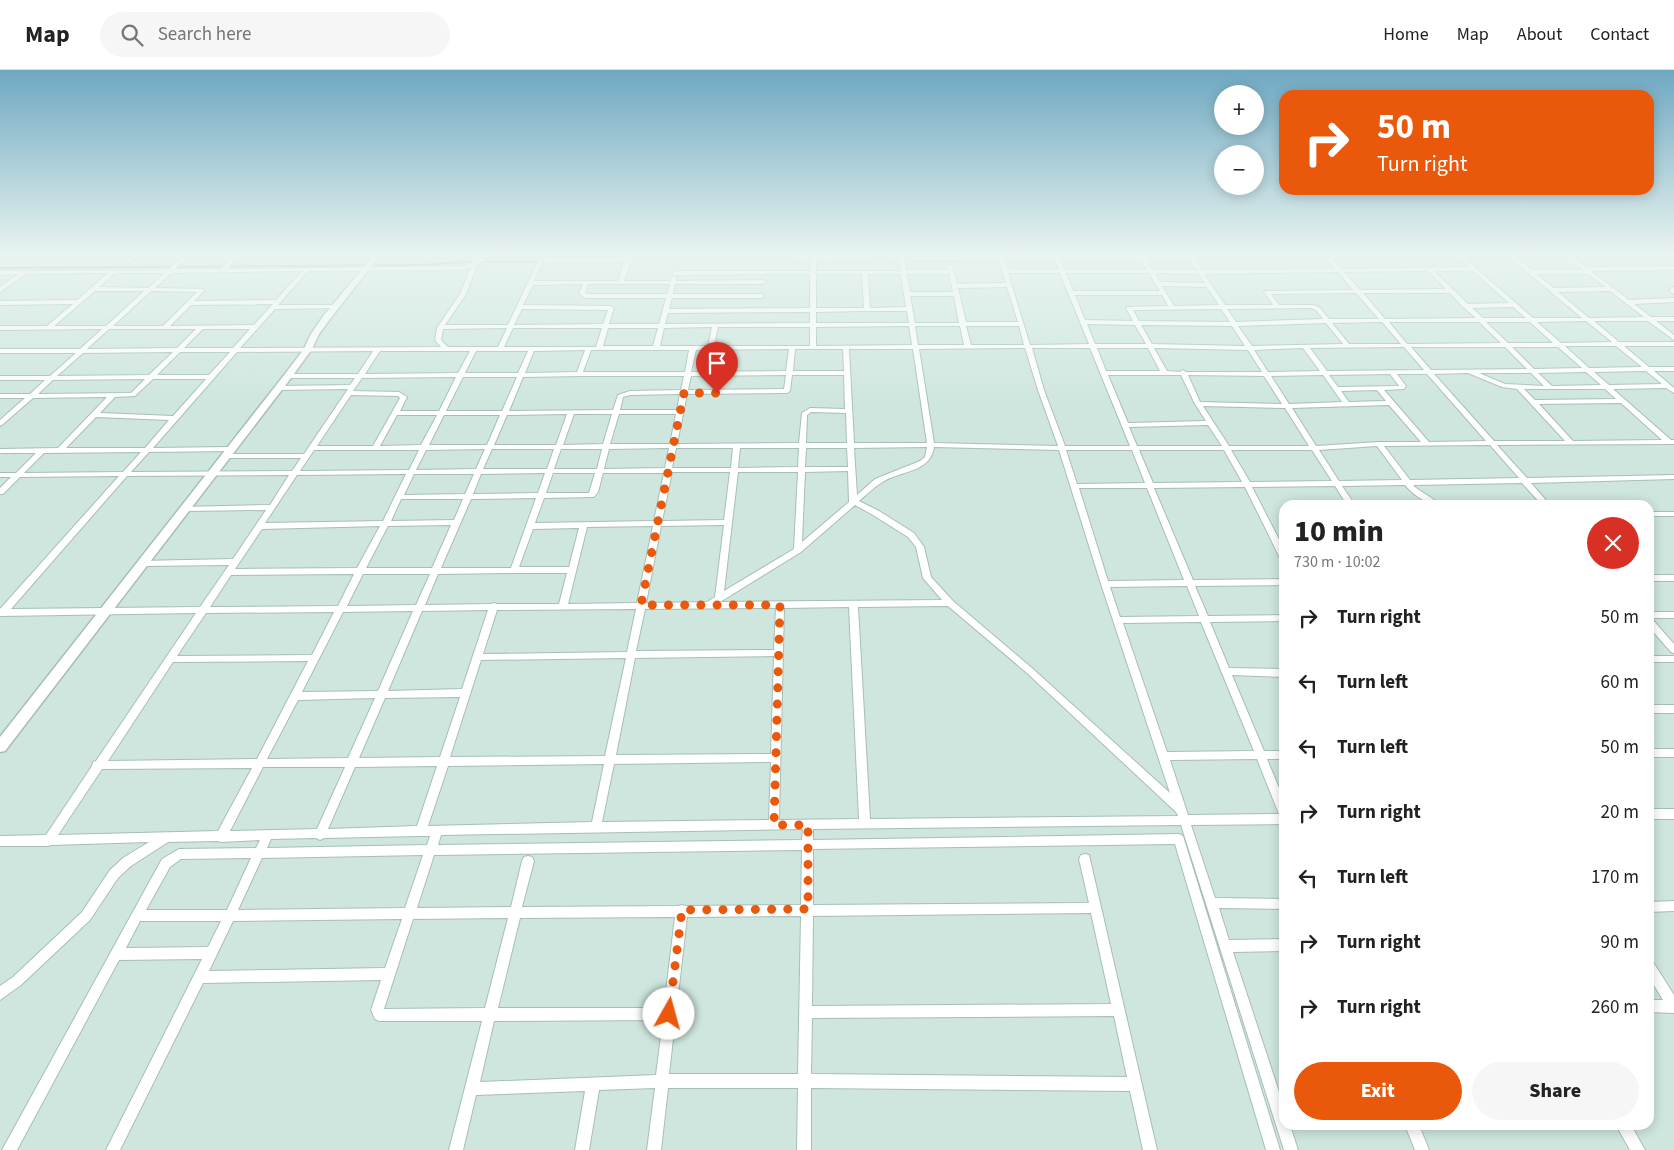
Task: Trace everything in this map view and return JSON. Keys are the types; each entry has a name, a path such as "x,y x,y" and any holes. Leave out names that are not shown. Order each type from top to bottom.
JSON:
{"street":[{"path":"48,328 75,304"},
{"path":"0,424 133,304"},
{"path":"165,327 188,304"},
{"path":"1,613 275,304"},
{"path":"283,304 335,307"},
{"path":"0,746 308,350 315,334 337,304"},
{"path":"446,349 438,340 438,333 457,304"},
{"path":"656,348 667,304"},
{"path":"760,325 761,304"},
{"path":"813,304 813,348"},
{"path":"867,304 867,310"},
{"path":"708,605 798,550 878,481 892,473 917,466 926,460 931,445 908,304"},
{"path":"958,304 968,347"},
{"path":"1016,304 1041,390 1164,756 1279,1113"},
{"path":"1076,304 1279,801"},
{"path":"1170,304 1172,308"},
{"path":"1222,304 1348,500"},
{"path":"1370,304 1542,500"},
{"path":"1571,304 1671,389"},
{"path":"1631,304 1674,338"},
{"path":"1465,306 1514,305 1606,388 1672,443"},
{"path":"1465,306 1550,388"},
{"path":"500,349 520,307 611,308 599,348"},
{"path":"1164,372 1129,310 1132,307 1316,307 1347,345"},
{"path":"666,311 909,310"},
{"path":"1083,322 1234,324 1328,321 1674,319"},
{"path":"441,327 1022,324"},
{"path":"711,348 715,325"},
{"path":"0,396 129,396 136,394 202,327"},
{"path":"0,333 3,328 254,327"},
{"path":"0,351 1093,346 1249,348 1347,345 1674,344"},
{"path":"1305,346 1346,403"},
{"path":"846,347 850,469 853,501"},
{"path":"579,375 589,348"},
{"path":"596,827 693,348"},
{"path":"398,497 591,495 594,492 620,396 624,394 785,392 788,390 792,348"},
{"path":"48,841 378,349"},
{"path":"221,837 386,522 474,349"},
{"path":"320,835 532,349"},
{"path":"1104,373 1267,374 1468,370 1674,369"},
{"path":"1468,370 1498,385 1550,388 1671,389"},
{"path":"1183,372 1198,404 1247,484 1279,548"},
{"path":"1336,389 1403,387 1391,372"},
{"path":"288,376 848,374"},
{"path":"0,378 210,377"},
{"path":"1519,386 1570,442"},
{"path":"278,388 350,390 404,396 375,448"},
{"path":"1379,389 1426,443"},
{"path":"58,451 112,396"},
{"path":"1534,402 1622,401"},
{"path":"1198,404 1287,406 1391,403"},
{"path":"798,550 804,414 806,412 849,411"},
{"path":"514,571 571,412"},
{"path":"394,413 680,412"},
{"path":"94,415 174,418"},
{"path":"1125,426 1209,423"},
{"path":"0,451 228,453 423,447 850,445 1062,448 1314,448 1426,443 1672,443"},
{"path":"1379,444 1405,482 1429,500"},
{"path":"719,599 737,447"},
{"path":"0,492 42,451"},
{"path":"0,474 850,469"},
{"path":"1074,486 1338,485 1674,477"},
{"path":"853,501 902,529 917,541 927,578 950,602 1030,671 1183,814"},
{"path":"184,509 272,508"},
{"path":"1654,514 1674,514"},
{"path":"259,526 458,522"},
{"path":"531,526 727,522"},
{"path":"563,606 584,525"},
{"path":"142,563 234,562"},
{"path":"228,572 571,570"},
{"path":"1654,578 1674,578"},
{"path":"1105,584 1279,582"},
{"path":"1,613 106,610 950,602"},
{"path":"853,604 865,824"},
{"path":"774,825 780,605"},
{"path":"421,832 494,606"},
{"path":"1654,615 1674,615"},
{"path":"1117,620 1279,618"},
{"path":"1654,627 1674,650"},
{"path":"478,657 779,653"},
{"path":"169,659 314,658"},
{"path":"1654,659 1674,660"},
{"path":"1226,671 1279,673"},
{"path":"295,696 382,696 466,693"},
{"path":"1654,709 1674,709"},
{"path":"1654,753 1674,753"},
{"path":"1164,756 1279,755"},
{"path":"97,766 776,758"},
{"path":"0,841 164,839 596,827 865,824 1183,814 1279,819"},
{"path":"1654,814 1674,814"},
{"path":"804,1150 808,825"},
{"path":"437,831 389,974 378,1010 379,1016 669,1014"},
{"path":"113,1150 212,952 266,836"},
{"path":"0,994 18,981 86,916 114,874 127,862 164,839"},
{"path":"9,1150 139,916 166,863 174,856 184,853 1179,839 1273,1150"},
{"path":"1085,859 1150,1150"},
{"path":"456,1150 528,861"},
{"path":"1211,903 1279,904"},
{"path":"1654,907 1674,906"},
{"path":"139,916 1096,908"},
{"path":"654,1150 682,910"},
{"path":"1225,946 1279,946"},
{"path":"118,954 212,952"},
{"path":"199,977 389,974"},
{"path":"1654,974 1674,1006"},
{"path":"1654,1006 1674,1006"},
{"path":"806,1012 1118,1010"},
{"path":"471,1089 661,1081 1135,1084"},
{"path":"582,1150 593,1084"},
{"path":"1285,1130 1291,1150"},
{"path":"1414,1130 1422,1150"},
{"path":"1626,1130 1638,1150"}],"route":[{"path":"669,1014 682,910 808,909 808,825 774,825 780,605 641,605 684,393 717,393"}]}
